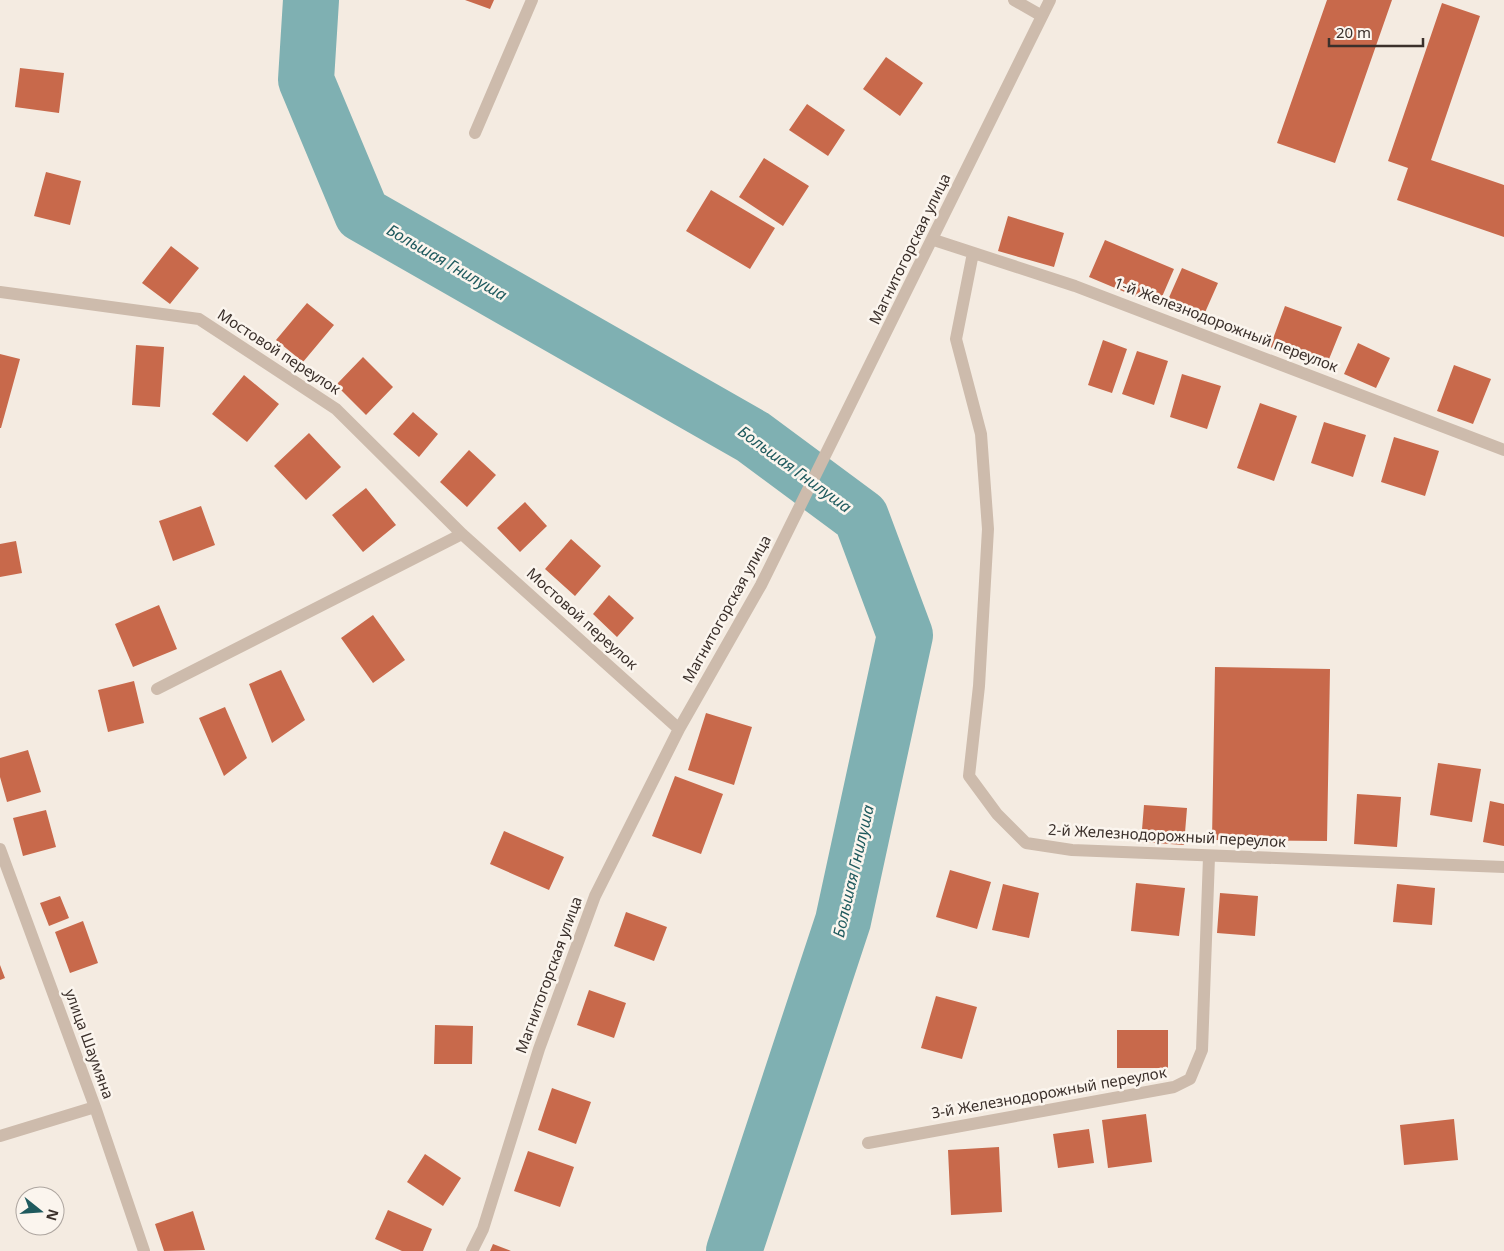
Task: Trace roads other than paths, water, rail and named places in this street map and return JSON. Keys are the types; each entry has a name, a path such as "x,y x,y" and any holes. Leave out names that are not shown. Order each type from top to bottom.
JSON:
{"street":[{"path":"475,133 532,0"},
{"path":"1014,0 1042,16"},
{"name":"Магнитогорская улица","path":"472,1251 483,1229 539,1049 595,896 679,729 761,585 934,240 1050,0"},
{"name":"1-й Железнодорожный переулок","path":"934,240 1075,286 1504,450"},
{"name":"2-й Железнодорожный переулок","path":"973,253 956,339 981,434 988,529 979,686 968,776 996,814 1026,843 1072,850 1504,867"},
{"name":"Мостовой переулок","path":"0,292 199,319 336,409 462,534 679,729"},
{"path":"157,689 462,534"},
{"name":"улица Шаумяна","path":"0,848 95,1107 144,1251"},
{"name":"3-й Железнодорожный переулок","path":"868,1143 1174,1087 1190,1079 1202,1050 1209,856"},
{"path":"0,1136 95,1107"}],"waterway":[{"name":"Большая Гнилуша","path":"311,0 306,80 362,214 753,437 861,517 905,635 843,921 734,1251"}]}
